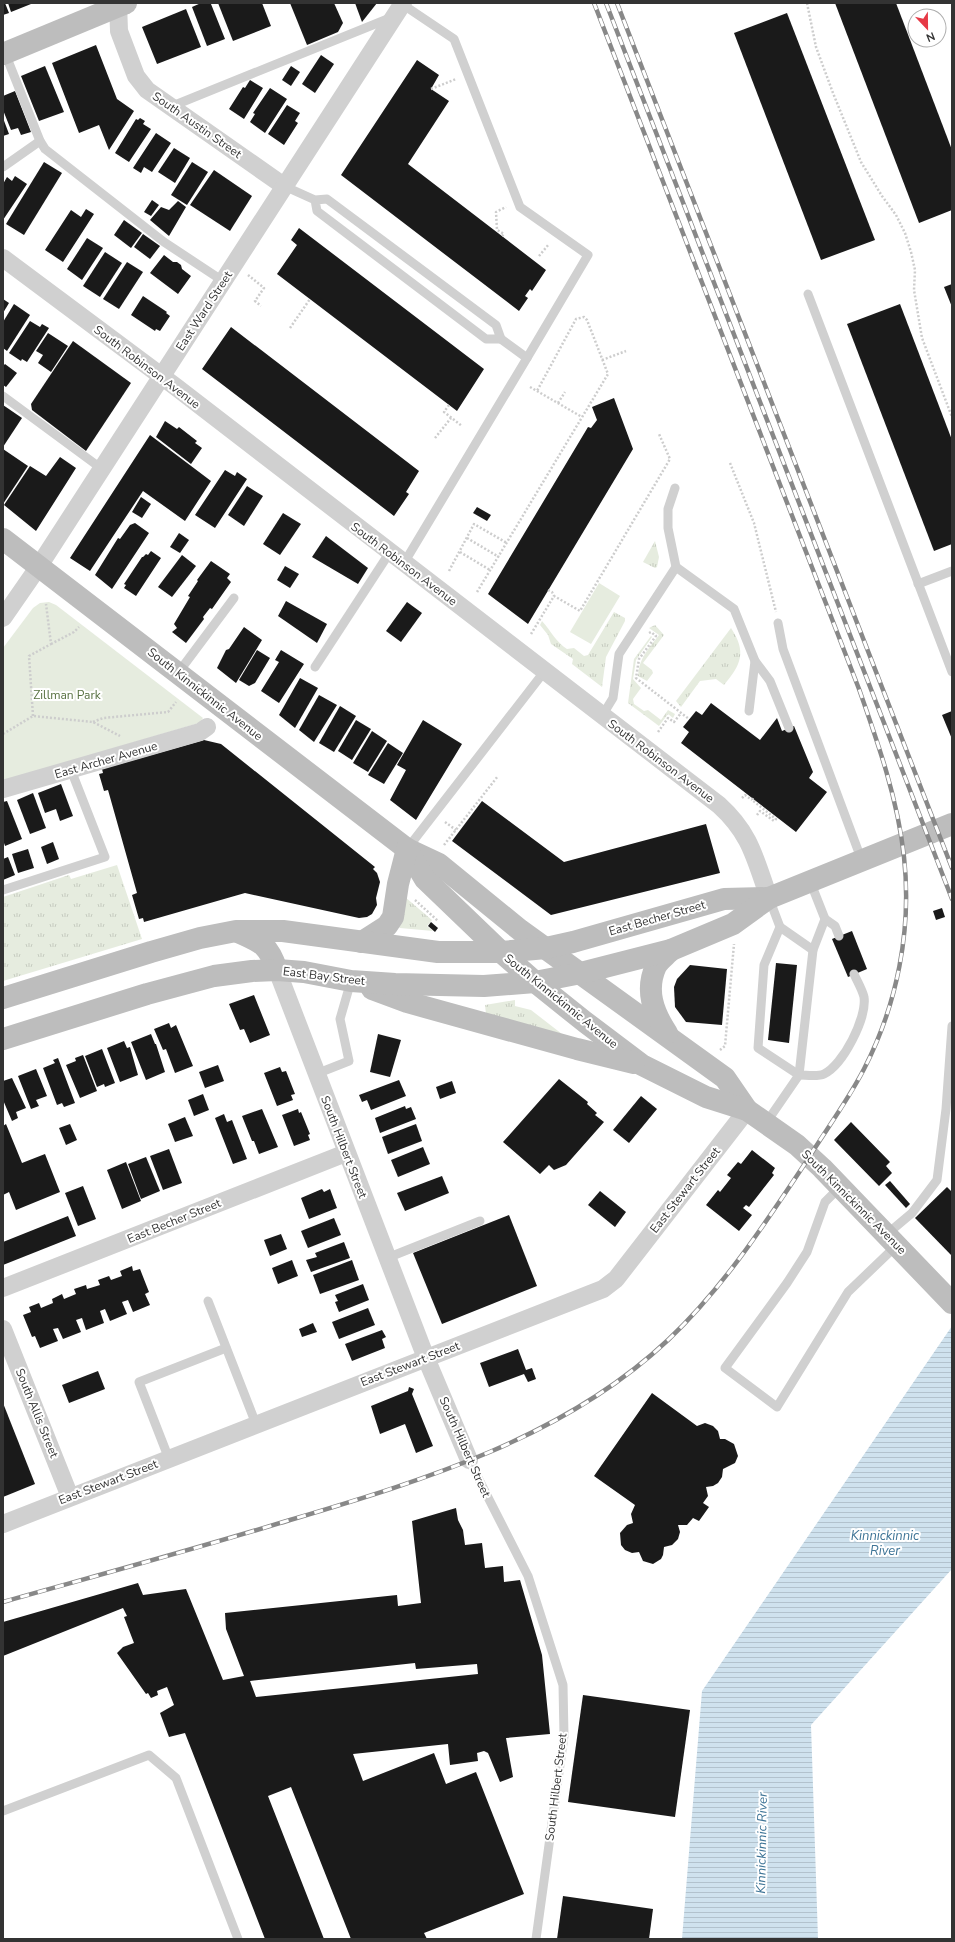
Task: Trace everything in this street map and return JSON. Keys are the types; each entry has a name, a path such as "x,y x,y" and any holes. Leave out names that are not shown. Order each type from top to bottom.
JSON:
{"main road":[{"path":"4,54 121,4"},
{"name":"South Kinnickinnic Avenue","path":"3,539 407,849 439,864 520,930 724,1078 747,1110"},
{"name":"East Becher Street","path":"581,973 671,950 734,924 769,898 952,824"},
{"path":"362,942 387,926 393,917 398,884 407,849"},
{"name":"South Kinnickinnic Avenue","path":"407,849 425,879 501,952 535,982 642,1065 706,1097 747,1110 797,1145 841,1187 951,1302"},
{"name":"East Becher Street","path":"546,948 585,939 724,899 769,898"},
{"path":"236,931 261,943 271,954 277,970"},
{"path":"3,998 151,952 200,938 236,931 283,931 438,952 501,952 546,948"},
{"path":"671,950 657,965 651,986 651,996 658,1020 671,1039"},
{"name":"East Bay Street","path":"4,1036 214,976 252,971 277,970 333,976 351,981 484,986 535,982 581,973"},
{"path":"351,981 414,1003 577,1049 642,1065"}],"street":[{"name":"South Austin Street","path":"121,4 119,31 136,76 147,90 284,186"},
{"name":"East Ward Street","path":"3,618 39,566 102,469 399,8"},
{"name":"South Robinson Avenue","path":"3,258 162,376 544,672 713,800 733,818 743,830 769,898"},
{"name":"East Archer Avenue","path":"3,789 200,732 207,726"},
{"name":"South Hilbert Street","path":"277,970 426,1358 469,1460"},
{"name":"East Stewart Street","path":"3,1524 603,1289 616,1279 747,1110"},
{"name":"East Becher Street","path":"3,1288 346,1153"},
{"name":"South Allis Street","path":"3,1329 70,1497"}],"lane":[{"path":"170,107 399,8 454,39 520,207 588,255 527,358 397,558 315,667"},
{"path":"4,54 40,141 45,149 164,242 223,281"},
{"path":"3,167 40,141"},
{"path":"284,186 315,200 327,199 496,325 501,339 527,358"},
{"path":"315,200 317,211 486,339 501,339"},
{"path":"808,294 952,672"},
{"path":"3,396 102,469"},
{"path":"675,488 668,509 668,528 676,567 734,609 755,661 770,681 788,728"},
{"path":"602,716 613,698 619,654 676,567"},
{"path":"918,584 952,571"},
{"path":"178,674 234,598"},
{"path":"778,623 783,649 862,861"},
{"path":"749,711 755,661"},
{"path":"407,849 544,672"},
{"path":"3,890 105,857 71,770"},
{"path":"810,881 826,919 835,926 839,936"},
{"path":"769,898 780,927 813,950"},
{"path":"766,1123 799,1075 813,950 826,919"},
{"path":"780,927 764,965 758,1048 799,1075 823,1074 839,1061 849,1047 864,1012 864,997 854,974"},
{"path":"316,1074 349,1061 340,1020 351,981"},
{"path":"841,1187 825,1202 808,1252 787,1284 726,1368 777,1407 848,1292 892,1240 937,1180 946,1109 952,1026"},
{"path":"387,1258 480,1221"},
{"path":"208,1300 256,1424"},
{"path":"169,1458 139,1382 226,1348"},
{"name":"South Hilbert Street","path":"469,1460 528,1576 563,1685 564,1736 536,1939"},
{"path":"3,1811 149,1755 176,1778 238,1939"}],"path":[{"path":"807,3 816,47 861,162 882,196 896,215 905,233 915,270 914,290 922,338 952,417"},
{"path":"430,89 445,84"},
{"path":"502,236 504,234 497,230 496,212 518,202"},
{"path":"248,275 264,288 254,302 261,306"},
{"path":"290,328 310,299"},
{"path":"477,592 608,374 587,320 580,317 576,318 537,391"},
{"path":"602,360 626,351"},
{"path":"530,386 582,417"},
{"path":"558,403 564,392"},
{"path":"449,405 444,412 462,426"},
{"path":"435,438 451,418"},
{"path":"548,590 552,592 554,596 581,612 670,459 659,434"},
{"path":"730,463 754,523 778,623"},
{"path":"449,571 474,524 507,543"},
{"path":"467,538 499,556"},
{"path":"460,552 490,570"},
{"path":"531,634 554,596"},
{"path":"46,604 51,644"},
{"path":"33,716 29,656 74,632 79,627"},
{"path":"646,637 651,632 656,636 639,659 636,678 690,719"},
{"path":"93,722 103,718 168,712 176,702"},
{"path":"658,732 668,718 674,722 681,713"},
{"path":"3,734 33,716 93,722 130,742 136,750"},
{"path":"444,846 498,776"},
{"path":"742,798 745,795 752,799 776,819 774,821 760,810 757,815"},
{"path":"413,898 441,924"},
{"path":"716,1054 725,1046 734,941"}],"green space":[{"path":"655,541 659,557 657,567 655,568 643,562"},
{"path":"599,583 620,596 591,644 570,632"},
{"name":"Zillman Park","path":"49,602 56,605 203,718 199,723 3,781 3,648 33,608 40,603"},
{"path":"614,612 625,618 625,621 606,657 602,687 572,664 573,659 551,644 548,635 540,625 542,621 563,646 567,649 574,648 584,656 588,655"},
{"path":"655,625 664,635 643,663 652,670 653,673 647,681 638,676 642,659 659,635 649,628"},
{"path":"731,628 739,644 740,651 740,658 735,671 724,685 716,679 700,681 681,707 676,701"},
{"path":"651,636 652,637 636,660 633,679 641,688 633,699 634,704 644,711 648,710 661,720 668,710 675,714 673,718 668,714 659,726 628,703 634,659"},
{"path":"117,865 142,939 3,981 3,897 69,875 71,879"},
{"path":"405,897 432,920 427,926 433,931 400,928 397,926"},
{"path":"515,1000 515,1006 531,1010 562,1034 486,1014 485,1005"}],"water":[{"name":"Kinnickinnic River","path":"952,1326 952,1569 811,1725 818,1939 682,1939 702,1691"}],"building":[{"path":"3,3 5,3 9,13 3,15"},
{"path":"8,3 31,3 31,4 11,12"},
{"path":"201,3 211,4 225,39 207,46 192,7"},
{"path":"218,3 262,3 271,26 233,41"},
{"path":"290,3 334,3 343,23 338,32 307,45"},
{"path":"355,3 377,3 362,22"},
{"path":"835,3 896,3 907,32 907,48 913,48 952,150 952,210 919,223"},
{"path":"186,9 201,47 157,64 142,27"},
{"path":"787,13 875,240 821,260 734,33"},
{"path":"96,45 117,99 134,111 109,150 99,125 79,133 52,63"},
{"path":"321,55 334,64 315,93 302,84"},
{"path":"417,60 439,75 431,89 449,101 408,164 546,270 532,291 530,289 525,296 528,298 519,311 341,175"},
{"path":"45,66 64,112 39,121 21,76"},
{"path":"291,66 300,72 291,86 282,80"},
{"path":"250,80 263,88 244,119 229,109 243,87 245,88"},
{"path":"270,88 287,99 265,133 250,122 255,114 253,113"},
{"path":"15,91 31,132 21,135 18,128 11,130 3,110 3,96"},
{"path":"287,105 300,113 295,121 298,123 284,145 268,134"},
{"path":"3,118 9,134 3,136"},
{"path":"140,118 145,121 143,124 151,129 129,162 115,153 136,119 138,120"},
{"path":"156,133 171,143 152,172 144,167 141,173 133,168"},
{"path":"174,148 190,158 175,183 158,172"},
{"path":"44,162 62,173 24,235 6,224"},
{"path":"192,162 208,172 187,205 171,195"},
{"path":"214,170 252,196 230,231 190,205"},
{"path":"15,176 27,184 3,220 3,184 7,177 12,181"},
{"path":"152,200 159,205 151,216 144,212"},
{"path":"178,201 186,207 169,236 150,220 161,207 169,210"},
{"path":"86,209 94,214 63,262 45,250 71,210 81,217"},
{"path":"124,220 142,233 131,248 114,235"},
{"path":"299,228 484,369 457,411 277,274 297,245 291,240"},
{"path":"143,234 160,246 150,259 134,247"},
{"path":"87,238 103,248 82,280 67,269"},
{"path":"105,252 122,263 100,297 83,286"},
{"path":"164,255 173,262 177,262 181,265 182,269 191,276 178,294 150,273"},
{"path":"127,262 143,272 119,309 103,299"},
{"path":"952,284 952,307 944,287"},
{"path":"143,296 167,312 166,313 170,316 160,331 156,329 155,331 131,315"},
{"path":"3,299 9,303 3,313"},
{"path":"14,304 30,315 7,351 3,348 3,322"},
{"path":"900,304 952,440 952,544 934,551 847,324"},
{"path":"30,321 40,327 42,324 49,328 27,362 22,359 21,361 9,353"},
{"path":"231,327 419,471 406,492 409,494 394,516 202,369"},
{"path":"48,333 68,346 51,372 38,363 43,355 36,351"},
{"path":"73,341 131,383 86,451 32,410 31,404"},
{"path":"5,364 17,373 6,387 3,385 3,366"},
{"path":"614,398 633,449 528,624 488,594 588,427 591,428 597,420 592,407"},
{"path":"3,405 22,418 3,447"},
{"path":"165,421 177,429 179,427 197,441 195,443 202,448 191,464 156,437"},
{"path":"150,435 211,481 185,521 143,491 90,571 70,558"},
{"path":"3,449 28,466 3,504"},
{"path":"60,457 76,468 36,531 4,505 30,466 46,476"},
{"path":"225,470 235,476 237,472 247,479 215,528 195,515"},
{"path":"247,486 263,496 244,526 228,515"},
{"path":"141,497 151,504 142,518 132,512"},
{"path":"477,507 491,515 487,521 473,513"},
{"path":"283,513 301,524 280,555 263,544"},
{"path":"135,523 149,533 112,589 95,575 118,538 120,539 130,525"},
{"path":"179,533 189,540 180,553 170,547"},
{"path":"326,536 368,568 358,584 312,557"},
{"path":"151,551 161,558 136,596 124,588 126,585 124,584 142,557 146,554 148,555"},
{"path":"182,555 196,566 172,597 158,587"},
{"path":"211,561 230,574 227,578 231,582 212,609 210,608 203,617 204,619 186,643 172,632 177,628 174,624 190,597 188,596 198,581 197,580"},
{"path":"285,566 299,574 290,588 277,580"},
{"path":"286,601 327,624 317,643 278,616"},
{"path":"407,602 422,613 401,642 386,631"},
{"path":"244,627 262,640 236,683 217,668 226,650 229,649"},
{"path":"257,650 270,658 255,683 249,686 239,680"},
{"path":"281,650 304,664 279,703 261,691 279,662 275,660"},
{"path":"300,678 318,688 295,728 279,715"},
{"path":"319,695 337,705 314,742 299,730"},
{"path":"711,703 760,740 777,718 782,731 794,726 813,772 809,778 827,792 796,832 681,743 689,732 683,727 696,711 702,715"},
{"path":"340,706 356,716 334,752 319,743"},
{"path":"952,711 952,739 942,715"},
{"path":"356,720 371,729 352,760 338,751"},
{"path":"423,720 462,744 416,820 390,800 406,770 397,765"},
{"path":"372,731 387,741 368,772 353,763"},
{"path":"204,740 221,744 375,867 373,869 377,873 380,882 376,898 377,905 372,914 367,917 359,918 245,893 144,922 143,918 139,919 132,895 137,893 108,790 104,791 99,774 103,773 102,769"},
{"path":"388,743 403,753 384,784 368,775"},
{"path":"61,784 73,816 60,821 56,809 45,813 38,793"},
{"path":"33,793 46,828 30,834 17,800"},
{"path":"7,801 22,839 5,846 3,840 3,802"},
{"path":"482,801 564,862 706,824 720,873 551,915 452,841"},
{"path":"53,842 59,859 47,864 41,847"},
{"path":"28,849 34,868 18,873 12,854"},
{"path":"8,857 15,875 3,880 3,859"},
{"path":"942,908 945,917 936,920 933,911"},
{"path":"431,922 438,928 435,932 428,926"},
{"path":"852,931 867,969 848,977 832,939"},
{"path":"776,963 797,965 789,1043 768,1040"},
{"path":"690,965 727,969 722,1025 686,1022 675,1007 674,987 677,979"},
{"path":"254,995 270,1035 250,1043 244,1029 240,1030 229,1004"},
{"path":"169,1023 171,1028 176,1025 193,1066 175,1073 166,1049 163,1050 154,1029"},
{"path":"151,1034 156,1044 165,1072 146,1080 131,1042"},
{"path":"378,1034 401,1040 390,1077 370,1072"},
{"path":"124,1041 127,1048 130,1047 138,1075 120,1082 107,1048"},
{"path":"102,1049 115,1083 105,1087 104,1084 97,1087 85,1056"},
{"path":"83,1055 97,1091 80,1098 66,1065 76,1061 75,1058"},
{"path":"58,1058 75,1103 64,1107 62,1103 57,1105 43,1068 55,1063 53,1060"},
{"path":"218,1065 224,1081 205,1088 199,1072"},
{"path":"280,1067 282,1072 286,1071 295,1094 291,1095 293,1100 277,1106 264,1073"},
{"path":"36,1069 47,1096 36,1100 39,1106 31,1109 18,1076"},
{"path":"12,1078 26,1108 16,1112 18,1118 12,1121 3,1100 3,1081"},
{"path":"559,1079 588,1102 587,1104 597,1113 595,1115 604,1122 566,1165 554,1170 549,1165 540,1174 503,1142"},
{"path":"399,1080 406,1096 371,1110 367,1100 362,1102 359,1095"},
{"path":"452,1081 456,1093 440,1099 436,1087"},
{"path":"203,1094 209,1110 194,1116 188,1100"},
{"path":"641,1096 657,1109 629,1143 613,1130"},
{"path":"405,1106 406,1109 411,1107 416,1119 380,1133 375,1118"},
{"path":"262,1109 278,1147 259,1154 242,1116"},
{"path":"298,1109 299,1113 301,1112 310,1134 308,1135 310,1140 294,1146 282,1115"},
{"path":"224,1114 227,1122 232,1120 247,1159 233,1164 215,1118"},
{"path":"185,1117 193,1136 175,1142 168,1124"},
{"path":"851,1122 890,1162 886,1166 892,1173 879,1186 834,1140"},
{"path":"6,1124 22,1163 45,1154 60,1192 16,1210 9,1192 3,1195 3,1126"},
{"path":"70,1124 77,1140 66,1145 59,1128"},
{"path":"416,1124 422,1141 388,1154 382,1137"},
{"path":"423,1147 430,1164 398,1177 391,1160"},
{"path":"169,1149 182,1183 163,1190 150,1156"},
{"path":"752,1150 775,1168 772,1173 774,1175 749,1207 746,1205 743,1208 752,1215 739,1231 706,1205 718,1190 720,1192 731,1178 727,1175 738,1162 741,1164"},
{"path":"146,1157 160,1191 141,1199 128,1164"},
{"path":"126,1162 141,1201 122,1209 107,1170"},
{"path":"442,1176 449,1193 405,1211 397,1193"},
{"path":"890,1181 910,1204 906,1208 885,1185"},
{"path":"83,1186 96,1219 78,1226 65,1193"},
{"path":"947,1187 952,1192 952,1256 915,1218"},
{"path":"322,1189 324,1192 330,1189 337,1208 309,1219 301,1198"},
{"path":"600,1191 626,1212 615,1227 588,1205"},
{"path":"509,1215 537,1286 442,1324 413,1253"},
{"path":"68,1216 76,1236 3,1265 3,1242"},
{"path":"334,1218 341,1235 308,1248 301,1231"},
{"path":"281,1234 287,1249 270,1256 264,1240"},
{"path":"344,1242 350,1258 311,1272 306,1260 317,1257 315,1253"},
{"path":"292,1260 298,1276 278,1284 272,1268"},
{"path":"352,1260 359,1280 320,1294 313,1275"},
{"path":"132,1266 133,1271 140,1269 149,1292 145,1294 150,1305 133,1312 128,1300 122,1302 127,1314 110,1321 105,1309 100,1311 104,1323 86,1330 82,1318 76,1320 81,1332 63,1339 58,1328 53,1329 58,1341 40,1348 35,1336 32,1337 23,1315 31,1312 29,1307 39,1303 41,1308 53,1303 52,1299 62,1294 64,1299 76,1294 74,1289 86,1285 87,1289 100,1285 98,1280 109,1276 111,1280 122,1276 120,1271"},
{"path":"363,1284 369,1300 339,1312 335,1302 338,1301 335,1295"},
{"path":"368,1308 375,1325 339,1339 332,1322"},
{"path":"313,1323 317,1332 302,1337 299,1329"},
{"path":"382,1330 386,1337 382,1339 385,1348 352,1361 345,1344"},
{"path":"518,1349 526,1370 532,1368 536,1379 528,1382 524,1374 489,1387 480,1363"},
{"path":"98,1371 105,1389 69,1403 62,1385"},
{"path":"409,1387 414,1389 412,1394 433,1446 416,1453 405,1424 380,1434 371,1406 408,1391"},
{"path":"652,1393 697,1426 705,1423 713,1426 718,1431 720,1439 725,1439 734,1444 738,1456 735,1463 723,1469 722,1477 718,1483 713,1486 706,1487 708,1496 703,1503 709,1507 699,1521 693,1518 687,1525 678,1525 680,1532 678,1539 672,1545 664,1547 661,1559 653,1564 643,1561 639,1552 632,1553 625,1550 621,1545 620,1533 627,1525 633,1523 631,1514 635,1505 594,1476"},
{"path":"3,1403 35,1484 3,1497"},
{"path":"456,1508 458,1520 463,1530 465,1545 482,1543 485,1568 503,1566 504,1582 520,1580 542,1655 550,1734 506,1738 513,1777 500,1782 488,1753 484,1751 477,1753 478,1761 450,1765 448,1744 353,1754 363,1781 434,1753 446,1784 476,1772 524,1894 424,1933 427,1939 351,1939 291,1787 268,1796 324,1939 265,1939 185,1733 169,1737 160,1713 174,1705 167,1687 157,1691 158,1695 151,1698 148,1693 146,1694 117,1653 123,1647 134,1643 124,1617 127,1616 123,1608 3,1656 3,1622 138,1583 143,1595 186,1589 223,1680 244,1676 226,1629 225,1613 397,1595 398,1606 421,1603 412,1521","holes":["415,1663 416,1669 477,1664 478,1674 256,1697 250,1681"]},
{"path":"583,1695 690,1710 675,1817 568,1802"},
{"path":"563,1896 653,1909 649,1939 557,1939"}],"railway":[{"path":"3,1602 219,1541 391,1489 490,1452 538,1429 584,1404 627,1374 668,1340 688,1320 725,1277 742,1255 806,1162 850,1093 876,1045 893,993 904,939 906,912 904,857 892,793 859,689 594,3"},
{"path":"606,3 952,899"},
{"path":"617,3 952,868"}]}
